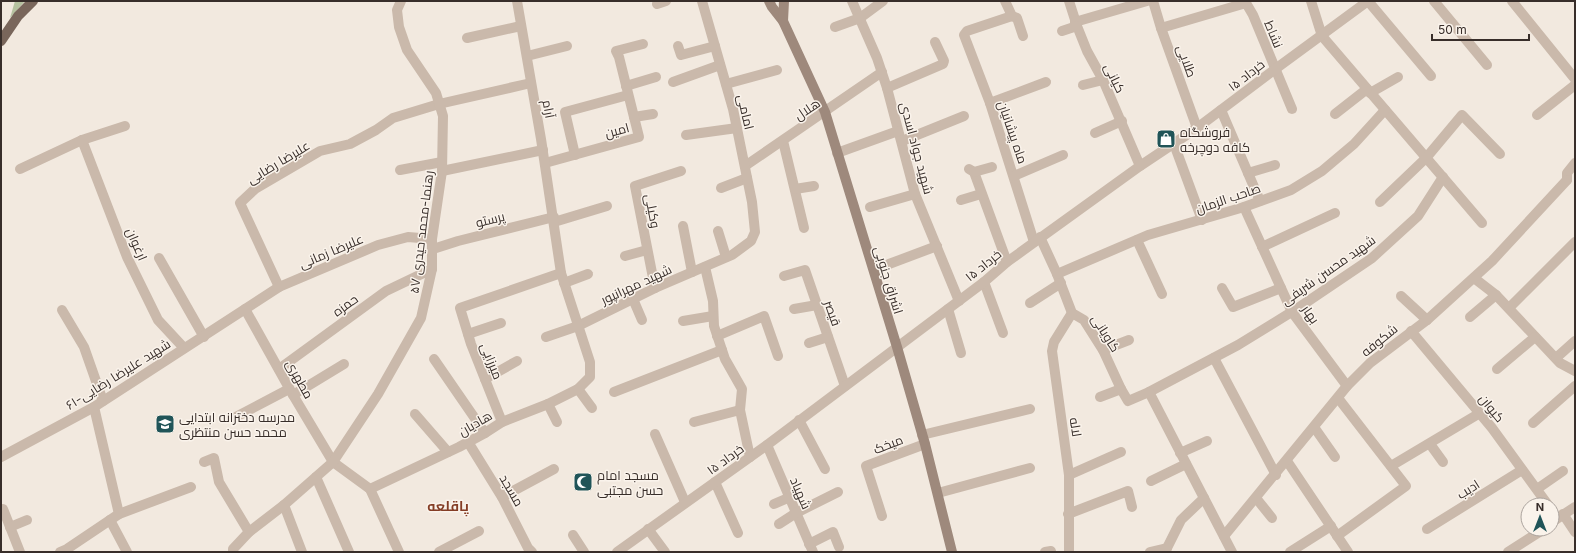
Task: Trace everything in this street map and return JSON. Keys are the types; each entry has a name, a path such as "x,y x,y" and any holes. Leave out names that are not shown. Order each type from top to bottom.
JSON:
{"main road":[{"path":"1,41 18,16 33,1"},
{"name":"اشراق جنوبی","path":"769,1 772,8 783,21 825,112 923,440 938,493 952,552"},
{"name":"اشراق جنوبی","path":"783,21 784,1"}],"street":[{"name":"۵۷ رهنما-محمد حیدری","path":"233,552 233,549 249,532 284,505 333,462 378,394 419,324 429,287 432,269 437,201 442,167 443,116 436,93 407,50 399,27 397,10 401,1"},
{"name":"آرام","path":"517,1 543,150 563,278 590,362 590,377"},
{"name":"امامی","path":"702,1 737,128 752,202 755,232"},
{"name":"شهید جواد اسدی","path":"852,1 882,72 915,194 959,301"},
{"path":"835,27 860,18 883,1"},
{"path":"1005,1 1012,16 1017,18 1023,36"},
{"name":"کیانی","path":"1069,1 1076,24 1087,51 1103,80 1122,121 1140,166"},
{"path":"1062,31 1076,24 1147,1"},
{"name":"طلایی","path":"1153,1 1161,28 1197,128"},
{"path":"1311,1 1322,36 1482,224"},
{"path":"1368,1 1431,76"},
{"name":"۱۵ خرداد","path":"617,552 800,420 984,282 1007,262 1140,166 1222,110 1368,1"},
{"path":"1434,1 1487,65"},
{"path":"1512,1 1575,79"},
{"name":"نشاط","path":"1161,28 1246,2 1253,15 1274,70"},
{"name":"ماه پیشانیان","path":"1012,16 965,32 964,35 990,103 1014,176 1038,240"},
{"path":"467,38 521,26"},
{"path":"887,88 943,64 944,61 935,42"},
{"name":"امین","path":"545,163 639,137 619,57 616,51 643,44"},
{"path":"527,56 567,46"},
{"path":"678,46 681,55 715,46"},
{"path":"674,82 720,65"},
{"path":"726,84 777,70"},
{"path":"1274,70 1292,109"},
{"name":"هلال","path":"745,166 882,72"},
{"path":"575,154 565,112 627,90 656,77"},
{"path":"1335,114 1369,91 1398,77"},
{"path":"1083,85 1103,80"},
{"path":"990,103 1046,82"},
{"path":"439,104 531,83"},
{"path":"1537,115 1575,85"},
{"name":"علیرضا رضایی","path":"279,287 240,203 255,189 320,151 350,144 376,130 393,118 439,104"},
{"path":"1222,110 1260,201"},
{"name":"صاحب الزمان","path":"1030,303 1059,279 1148,235 1244,207 1291,190 1322,171 1354,144 1385,110"},
{"path":"634,117 653,114"},
{"path":"1380,202 1426,158 1462,115 1500,154"},
{"path":"902,142 964,116"},
{"path":"1095,133 1122,121"},
{"path":"20,169 82,140 125,126"},
{"path":"686,135 737,128"},
{"path":"837,153 898,131"},
{"name":"ارغوان","path":"82,140 127,257 158,320 184,348"},
{"path":"783,141 804,228"},
{"path":"1174,144 1202,220"},
{"path":"400,170 442,167 543,150"},
{"path":"1014,176 1062,155"},
{"path":"1571,183 1567,173 1575,163"},
{"path":"1248,173 1275,165"},
{"path":"992,166 971,171 1007,262"},
{"name":"وکیلی","path":"655,288 635,186 680,172"},
{"name":"شهید محسن شریفی","path":"1128,401 1149,392 1238,345 1292,312 1372,258 1418,216 1443,177"},
{"path":"721,188 747,178"},
{"name":"شکوفه","path":"1224,536 1287,461 1303,434 1314,427 1347,386 1370,363 1427,320 1474,278 1571,183"},
{"path":"795,189 814,186"},
{"path":"870,207 915,194"},
{"path":"961,200 981,194"},
{"path":"554,220 607,206"},
{"name":"بهار","path":"1244,207 1292,312 1347,386"},
{"path":"1262,247 1335,213"},
{"name":"پرستو","path":"433,244 458,241 554,220"},
{"path":"683,226 692,272"},
{"path":"718,231 726,257"},
{"name":"شهید مهرانپور","path":"546,337 578,326 655,288 732,255 751,242 755,232"},
{"name":"علیرضا زمانی","path":"246,309 279,287 378,245 408,237 433,244"},
{"name":"کاویانی","path":"1038,240 1059,279 1072,313 1084,320 1103,350 1128,401"},
{"path":"1137,240 1162,294"},
{"path":"1509,308 1575,242"},
{"path":"889,264 936,246"},
{"path":"625,256 647,250"},
{"path":"160,258 204,336"},
{"path":"705,266 713,301 714,326 717,336 725,359 742,389 740,410 750,457"},
{"name":"حمزه","path":"279,369 386,291 432,269"},
{"name":"قیصر","path":"784,276 806,270 845,386"},
{"path":"563,278 588,274"},
{"name":"میرزایی","path":"502,422 468,334 460,308 563,278"},
{"path":"1474,278 1496,295 1560,363 1575,371"},
{"path":"984,282 1003,333"},
{"path":"1222,288 1233,307 1281,288"},
{"path":"1470,317 1496,295"},
{"path":"1401,296 1427,320"},
{"path":"633,299 642,320"},
{"path":"794,309 817,305"},
{"name":"۶۱-شهید علیرضا رضایی","path":"1,457 94,407 246,309"},
{"name":"مطهری","path":"246,309 291,392 333,462"},
{"path":"948,309 961,353"},
{"path":"62,310 84,347 103,401"},
{"name":"لاله","path":"1069,552 1069,475 1052,351 1054,342 1072,313"},
{"path":"683,321 714,316"},
{"path":"717,336 764,316 778,356"},
{"path":"468,334 501,324"},
{"name":"کیوان","path":"1411,331 1492,428 1542,497"},
{"path":"808,343 828,337"},
{"path":"1497,369 1535,337"},
{"path":"1103,350 1129,340"},
{"path":"1556,358 1575,342"},
{"path":"614,392 722,350"},
{"path":"1214,358 1276,475"},
{"path":"434,359 485,433"},
{"path":"485,379 517,361"},
{"path":"234,418 291,392 344,364"},
{"name":"هادیان","path":"370,489 468,442 502,422 548,404 578,389 590,377"},
{"path":"1532,423 1575,386"},
{"path":"578,389 592,408"},
{"path":"1100,397 1121,389"},
{"path":"1149,392 1232,552"},
{"path":"1337,536 1406,486 1338,398"},
{"path":"548,404 557,422"},
{"path":"94,407 114,517 127,552"},
{"path":"923,440 1030,409"},
{"path":"694,422 740,410"},
{"path":"1392,466 1480,413"},
{"path":"415,414 448,452"},
{"path":"800,420 825,469"},
{"path":"1314,427 1335,458"},
{"path":"655,434 685,502"},
{"name":"میخک","path":"882,516 866,466 923,440"},
{"path":"1180,453 1207,441"},
{"name":"مسجد","path":"468,442 502,497 528,548 532,552"},
{"path":"1430,444 1443,462"},
{"name":"شهیاد","path":"766,445 811,548"},
{"path":"1069,475 1121,452"},
{"path":"204,462 214,458 218,482 249,532"},
{"path":"1287,461 1348,552"},
{"path":"333,462 370,489 399,552"},
{"path":"1151,481 1186,464"},
{"path":"938,493 1030,468"},
{"path":"502,497 554,470"},
{"name":"ادیب","path":"1427,529 1522,470"},
{"path":"1537,489 1563,471"},
{"path":"316,477 349,552"},
{"path":"715,482 738,533"},
{"path":"60,552 67,549 114,517 191,487"},
{"path":"1068,514 1128,491 1132,507"},
{"path":"779,524 796,513 838,492"},
{"path":"774,504 788,498"},
{"path":"1150,552 1166,550 1182,520 1204,498"},
{"path":"1256,498 1272,518"},
{"path":"284,505 302,552"},
{"path":"1560,514 1575,508"},
{"path":"2,509 20,552"},
{"path":"1560,519 1575,532"},
{"path":"10,527 27,520"},
{"path":"1290,552 1331,526"},
{"path":"648,529 665,552"},
{"path":"441,552 479,531"},
{"path":"811,548 833,532 839,547"},
{"path":"573,535 584,552"},
{"path":"1508,552 1531,537"}],"green space":[{"path":"15,1 25,1 10,18"}],"place":[{"name":"فروشگاه کافه دوچرخه","path":"1166,139"},
{"name":"مدرسه دخترانه ابتدایی محمد حسن منتظری","path":"165,424"},
{"name":"مسجد امام حسن مجتبی","path":"583,482"}],"district":[{"name":"پاقلعه","path":"448,505"}]}
